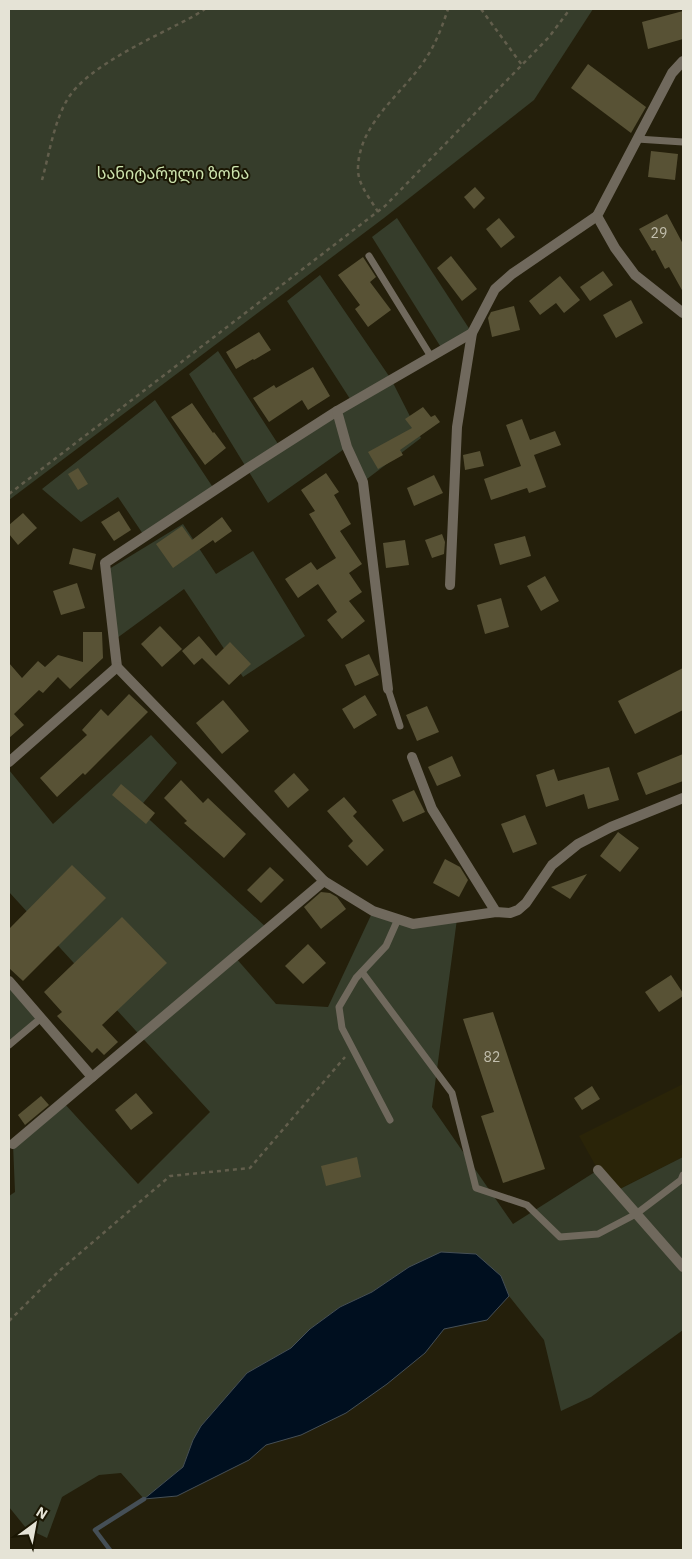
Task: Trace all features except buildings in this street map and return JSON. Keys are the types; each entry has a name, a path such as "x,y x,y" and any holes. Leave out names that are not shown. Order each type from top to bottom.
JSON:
{"street":[{"path":"450,585 458,427 472,333 495,289 512,274 597,216 672,73 683,61"},
{"path":"597,216 615,248 635,274 683,313"},
{"path":"472,333 430,355 337,411 105,563 117,667 324,881 373,911 413,924 496,912 510,913 518,910 526,903 552,865 578,844 683,798"},
{"path":"337,411 347,446 363,482 388,688"},
{"path":"9,762 117,667"},
{"path":"412,757 432,809 496,912"},
{"path":"11,1142 92,1077 324,881"},
{"path":"9,981 92,1077"},
{"path":"598,1170 683,1268"}],"lane":[{"path":"637,139 683,142"},
{"path":"369,256 430,355"},
{"path":"388,688 400,726"},
{"path":"390,1120 342,1028 339,1007 356,978 386,946 398,919"},
{"path":"362,972 452,1092 476,1188 527,1205 560,1237 598,1234 636,1214 681,1180 683,1175"},
{"path":"9,1045 41,1018"}],"path":[{"path":"42,180 67,99 79,85 105,63 205,9"},
{"path":"378,212 361,184 358,168 363,142 381,113 428,55 448,9"},
{"path":"481,9 522,65"},
{"path":"9,494 378,212 549,37 570,9"},
{"path":"9,1322 58,1272 170,1176 250,1168 352,1048"}],"shaded area":[{"path":"683,1084 683,1157 616,1191 598,1170 579,1136"}],"green space":[{"name":"სანიტარული ზონა","path":"9,9 593,9 534,100 384,218 9,500"},
{"path":"397,218 472,333 442,349 372,237"},
{"path":"320,275 391,379 421,438 363,482 347,447 268,503 189,374 218,351 280,447 352,402 287,301"},
{"path":"155,400 214,489 143,534 118,497 81,522 42,489"},
{"path":"183,524 216,574 253,551 305,636 243,677 184,589 113,641 109,569"},
{"path":"151,735 177,763 138,809 268,929 235,957 276,1004 328,1007 373,911 413,924 457,919 432,1107 513,1224 598,1170 616,1191 683,1157 683,1330 591,1397 561,1411 544,1340 509,1296 501,1276 409,1267 372,1292 340,1307 310,1329 291,1348 247,1373 201,1426 193,1440 183,1467 144,1499 121,1473 99,1475 62,1497 47,1538 26,1528 9,1507 9,1196 15,1192 13,1144 63,1102 138,1184 210,1112 9,892 9,770 53,824"},
{"path":"9,981 41,1018 9,1045"}],"water":[{"path":"441,1252 476,1254 501,1276 509,1296 487,1320 444,1329 425,1353 387,1384 346,1413 301,1435 266,1445 249,1460 177,1496 144,1499 183,1467 193,1440 201,1426 247,1373 291,1348 310,1329 340,1307 372,1292 409,1267"}],"waterway":[{"path":"110,1550 95,1530 144,1499"}]}
